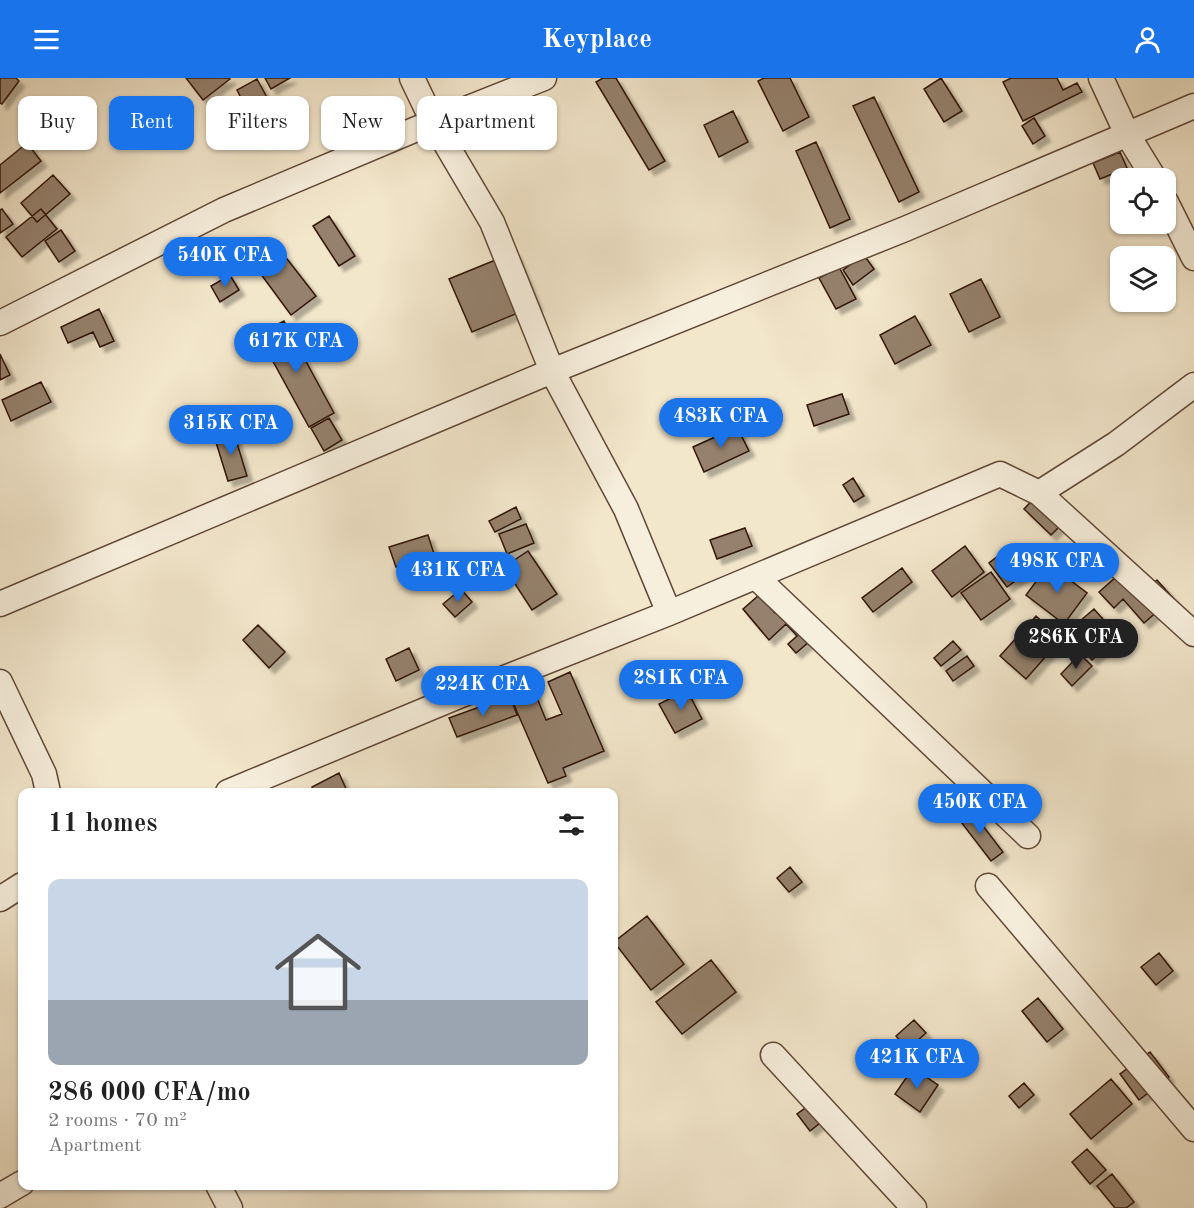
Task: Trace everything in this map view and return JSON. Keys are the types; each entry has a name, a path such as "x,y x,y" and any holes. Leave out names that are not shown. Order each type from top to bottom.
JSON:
{"street":[{"path":"412,78 421,96"},
{"path":"499,96 544,78"},
{"path":"1101,78 1127,134 1148,168"},
{"path":"0,604 552,371 905,229 1194,106"},
{"path":"0,323 224,210 417,129"},
{"path":"450,150 492,222 552,371 626,509 669,613"},
{"path":"1176,222 1194,258"},
{"path":"1040,493 1116,444 1194,385"},
{"path":"238,788 459,696 669,613 1000,474 1040,493 1194,634"},
{"path":"756,577 1028,836"},
{"path":"0,682 44,774 47,788"},
{"path":"988,886 1194,1129"},
{"path":"0,899 18,888"},
{"path":"772,1055 914,1208"},
{"path":"0,1196 18,1185"},
{"path":"221,1190 230,1208"}],"building":[{"path":"0,78 16,78 19,81 2,104 0,103"},
{"path":"186,78 230,79 206,96 203,100"},
{"path":"265,78 290,78 271,89"},
{"path":"603,78 616,78 665,161 649,170 596,82"},
{"path":"764,78 790,78 809,117 783,131 758,81"},
{"path":"941,78 962,111 944,122 924,89"},
{"path":"1011,78 1057,78 1063,90 1077,83 1082,92 1023,121 1003,82"},
{"path":"257,79 266,96 240,96 237,90"},
{"path":"874,97 919,192 899,202 853,106"},
{"path":"733,111 748,142 719,157 704,125"},
{"path":"1034,118 1045,136 1033,144 1022,126"},
{"path":"816,142 850,219 830,228 796,151"},
{"path":"18,150 32,150 41,161 0,193 0,165"},
{"path":"1120,152 1127,168 1110,168 1110,175 1100,179 1093,163"},
{"path":"53,175 70,194 37,222 21,203"},
{"path":"2,209 13,224 0,233 0,210"},
{"path":"41,209 57,229 22,257 6,237"},
{"path":"329,216 355,256 339,266 313,226"},
{"path":"61,230 75,251 59,262 45,241"},
{"path":"515,252 537,305 472,332 449,279"},
{"path":"284,255 316,296 291,315 260,273"},
{"path":"864,255 874,269 853,285 843,270"},
{"path":"839,267 856,299 836,309 819,278"},
{"path":"230,275 239,290 220,302 211,286"},
{"path":"981,279 1000,317 969,332 950,294"},
{"path":"99,309 114,341 100,347 93,332 68,343 61,327"},
{"path":"915,316 931,345 895,364 880,335"},
{"path":"284,321 334,413 309,427 258,334"},
{"path":"0,354 10,375 0,380"},
{"path":"41,382 51,402 11,421 2,400"},
{"path":"842,394 849,414 814,426 807,405"},
{"path":"329,418 342,440 324,451 311,428"},
{"path":"737,427 749,451 704,472 693,447"},
{"path":"233,430 247,476 228,481 214,436"},
{"path":"853,478 864,496 854,502 843,485"},
{"path":"1043,489 1071,515 1051,535 1024,509"},
{"path":"516,507 521,519 495,532 489,521"},
{"path":"526,524 534,543 507,554 499,534"},
{"path":"745,528 752,546 717,559 710,540"},
{"path":"428,535 440,573 416,580 411,563 396,567 389,547"},
{"path":"965,546 984,572 952,597 932,571"},
{"path":"1006,550 1025,574 1007,587 989,563"},
{"path":"528,551 557,594 532,610 504,567"},
{"path":"1049,564 1087,593 1064,624 1026,595"},
{"path":"902,568 912,582 873,612 862,598"},
{"path":"991,572 1010,599 981,620 961,593"},
{"path":"1117,576 1136,598 1157,580 1173,598 1144,623 1123,599 1114,608 1099,592"},
{"path":"461,589 472,602 455,617 443,604"},
{"path":"759,595 775,613 793,597 822,631 796,653 788,644 797,636 786,624 769,640 743,609"},
{"path":"1094,609 1118,636 1092,660 1067,632"},
{"path":"1036,616 1061,639 1026,679 1000,656"},
{"path":"258,625 285,652 269,668 243,640"},
{"path":"953,641 961,650 941,666 934,658"},
{"path":"409,648 419,670 396,681 386,659"},
{"path":"1080,654 1092,666 1072,686 1061,674"},
{"path":"967,656 974,666 953,681 946,671"},
{"path":"570,672 604,751 563,768 566,776 548,783 511,698 533,688 546,720 562,714 548,682"},
{"path":"687,690 702,719 675,733 659,704"},
{"path":"510,696 517,715 457,737 449,718"},
{"path":"339,773 346,788 313,788"},
{"path":"970,809 1003,852 991,861 958,818"},
{"path":"790,867 802,882 789,892 777,878"},
{"path":"647,916 684,964 651,990 618,947 618,939"},
{"path":"1159,953 1173,971 1156,985 1141,967"},
{"path":"711,960 736,992 682,1034 656,1002"},
{"path":"1038,998 1063,1029 1047,1042 1022,1011"},
{"path":"914,1020 926,1033 908,1049 896,1036"},
{"path":"1150,1052 1169,1077 1139,1100 1120,1074"},
{"path":"913,1068 938,1085 920,1112 895,1094"},
{"path":"1111,1079 1132,1104 1091,1139 1070,1114"},
{"path":"1024,1083 1034,1095 1019,1108 1009,1096"},
{"path":"808,1106 820,1123 810,1131 797,1114"},
{"path":"1087,1149 1106,1170 1090,1184 1072,1162"},
{"path":"1112,1174 1134,1202 1126,1208 1115,1208 1097,1186"}]}
